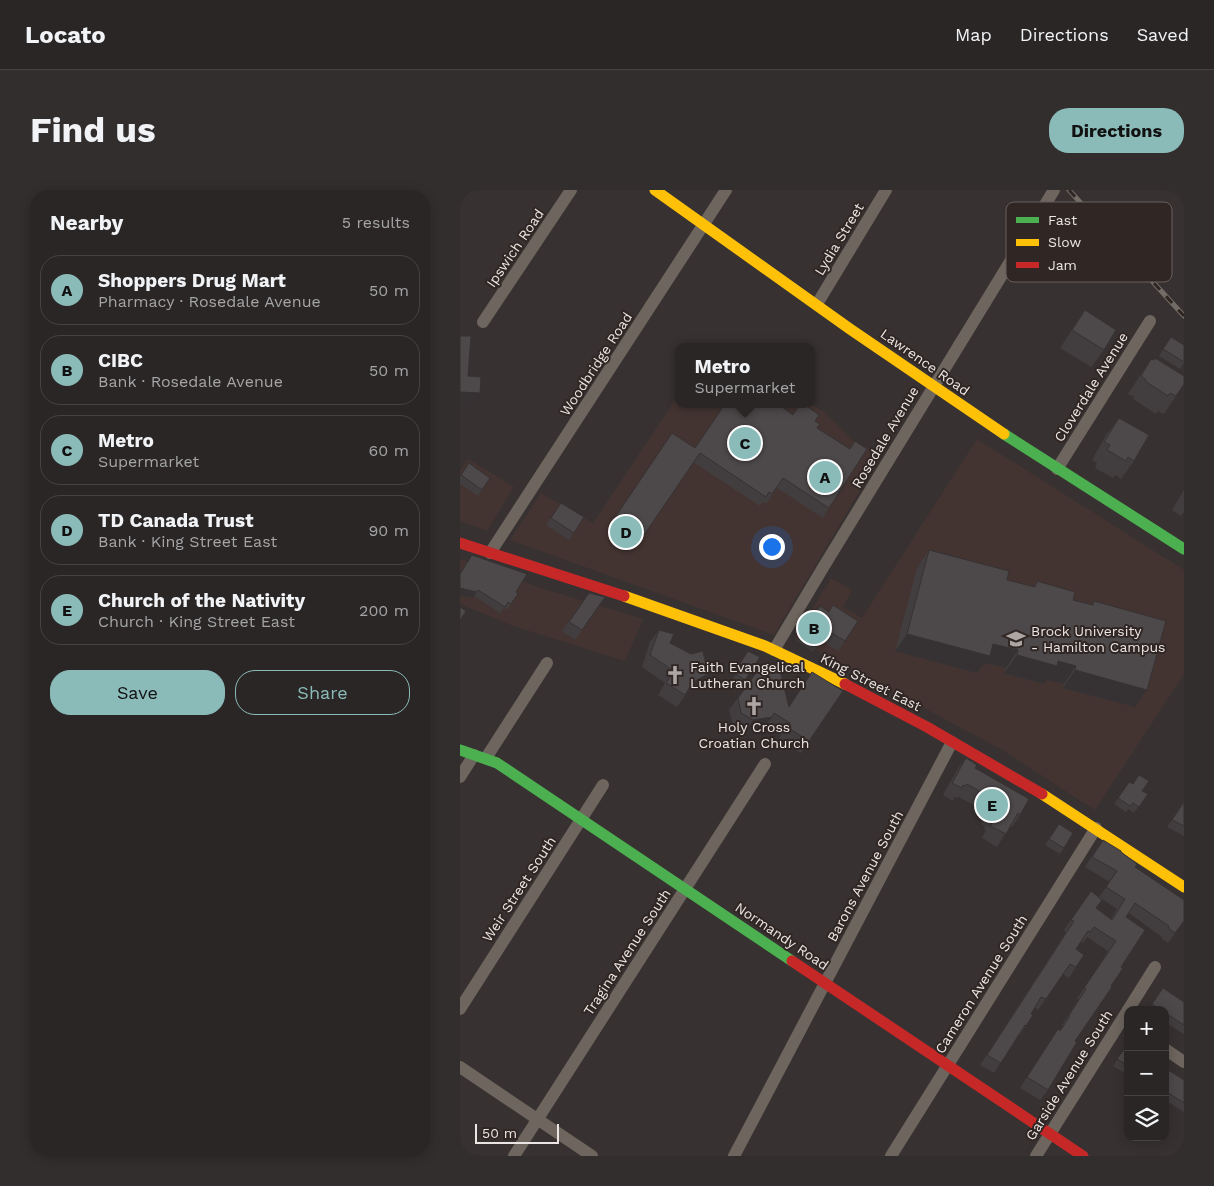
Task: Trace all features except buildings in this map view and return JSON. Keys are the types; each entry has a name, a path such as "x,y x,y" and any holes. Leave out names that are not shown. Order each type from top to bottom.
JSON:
{"street":[{"name":"Ipswich Road","path":"483,322 571,190"},
{"name":"Lawrence Road","path":"655,190 933,386 1057,469 1184,549"},
{"name":"Woodbridge Road","path":"490,553 705,226 726,190"},
{"name":"Lydia Street","path":"817,304 886,190"},
{"name":"Rosedale Avenue","path":"1047,202 1054,190"},
{"name":"Rosedale Avenue","path":"774,650 1006,268"},
{"name":"Cloverdale Avenue","path":"1057,469 1150,321"},
{"name":"King Street East","path":"460,544 624,596 774,650 862,693 952,742 1096,828 1184,887"},
{"path":"460,777 480,757 547,663"},
{"name":"Barons Avenue South","path":"734,1156 952,742"},
{"name":"Normandy Road","path":"460,750 497,763 1083,1156"},
{"name":"Tragina Avenue South","path":"514,1156 765,764"},
{"name":"Weir Street South","path":"460,1009 603,785"},
{"name":"Cameron Avenue South","path":"891,1156 1096,828"},
{"name":"Garside Avenue South","path":"1132,1006 1155,967"},
{"name":"Garside Avenue South","path":"1036,1156 1124,1019"},
{"path":"1168,1051 1184,1062"},
{"path":"460,1067 592,1156"}],"shaded area":[{"path":"675,400 675,408 815,408 815,406 824,412 858,445 883,452 774,635 510,540 541,493 593,523"},
{"name":"Brock University - Hamilton Campus","path":"977,439 1184,570 1184,674 1095,810 1004,751 794,639 831,578 852,590 843,607 862,618"},
{"path":"468,459 514,487 487,531 460,521 460,470"},
{"path":"460,559 538,587 643,619 625,661 513,626 460,604"}],"railway":[{"path":"1069,190 1080,202"},
{"path":"1153,282 1184,316"}],"traffic: fast":[{"path":"1004,434 1184,549"},
{"path":"460,750 497,763 792,961"}],"traffic: slow":[{"path":"655,190 850,329 1004,434"},
{"path":"624,596 765,646 845,684"},
{"path":"1042,794 1184,887"}],"traffic: jam":[{"path":"460,543 624,596"},
{"path":"845,684 927,727 1042,794"},
{"path":"792,961 1083,1156"}],"place":[{"name":"Metro","path":"745,443"},
{"name":"Shoppers Drug Mart","path":"825,477"},
{"name":"TD Canada Trust","path":"626,532"},
{"name":"CIBC","path":"814,628"},
{"name":"Brock University - Hamilton Campus","path":"1016,639"},
{"name":"Faith Evangelical Lutheran Church","path":"675,675"},
{"name":"Holy Cross Croatian Church","path":"754,706"},
{"name":"Church of the Nativity","path":"992,805"}]}
